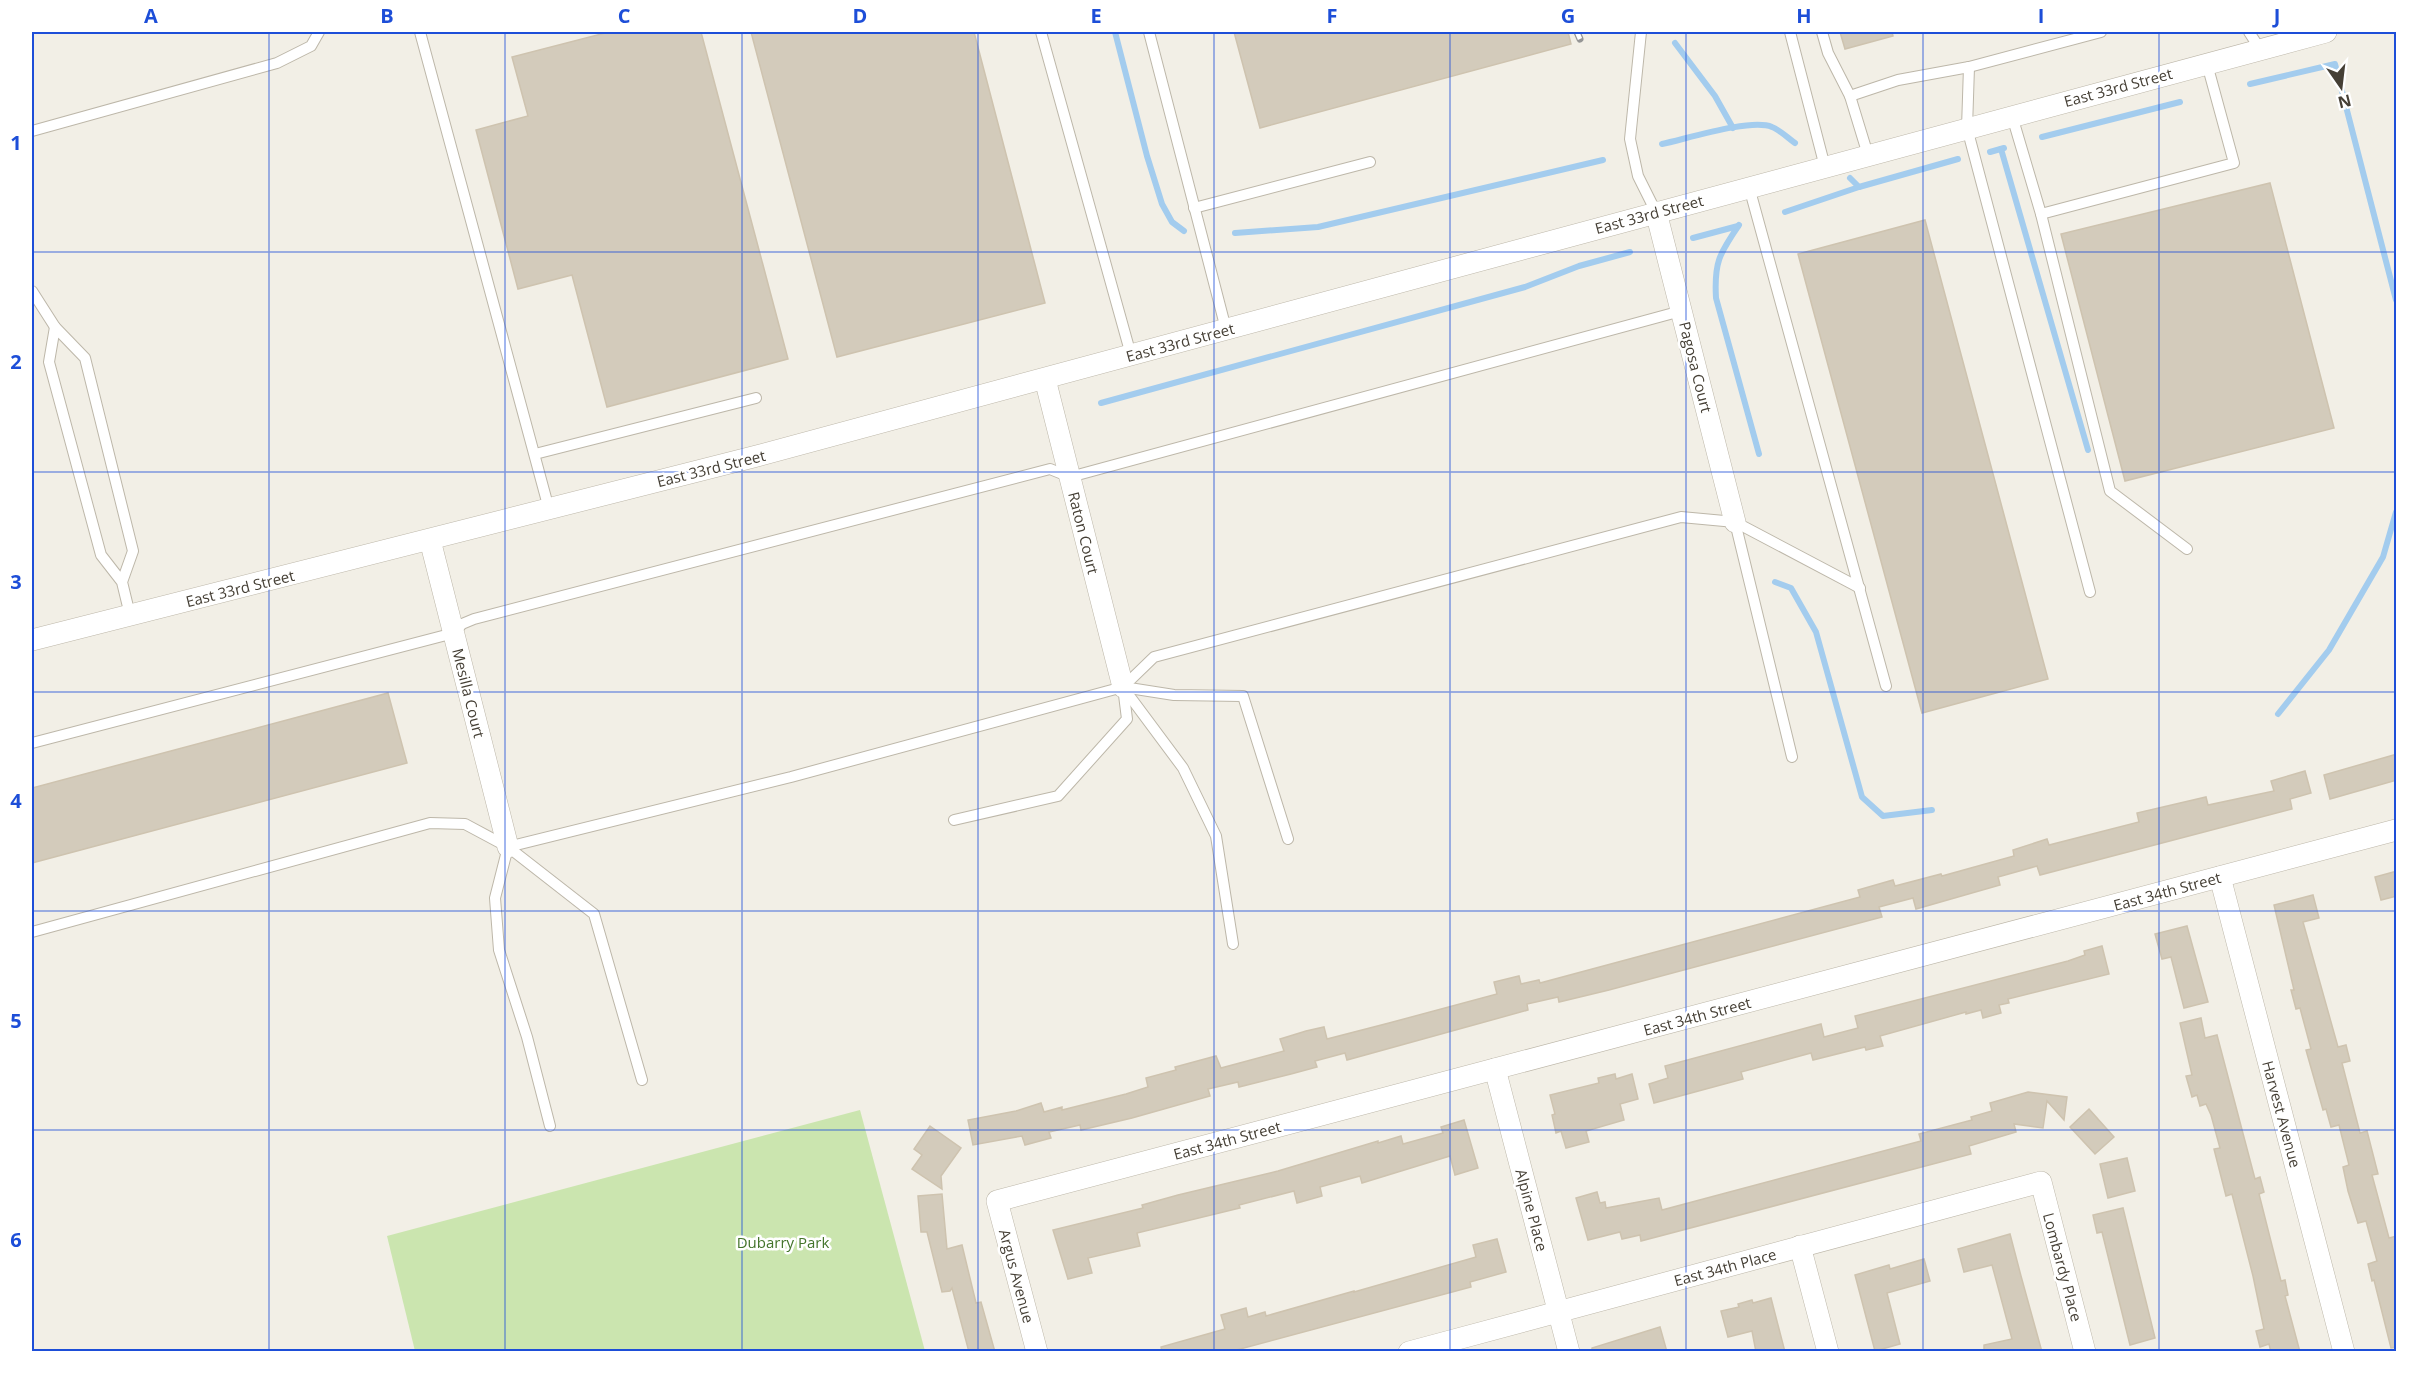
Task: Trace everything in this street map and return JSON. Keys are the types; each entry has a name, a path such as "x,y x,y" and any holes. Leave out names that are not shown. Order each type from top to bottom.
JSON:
{"street":[{"name":"East 33rd Street","path":"32,640 430,540 1044,379 2207,64 2254,40 2326,32"},
{"name":"Pagosa Court","path":"1656,212 1735,522"},
{"name":"Raton Court","path":"1044,379 1123,687"},
{"name":"Mesilla Court","path":"430,540 508,847"},
{"name":"East 34th Street","path":"997,1201 2397,830"},
{"name":"Harvest Avenue","path":"2220,877 2344,1352"},
{"name":"Alpine Place","path":"1495,1069 1569,1352"},
{"name":"East 34th Place","path":"1409,1352 2041,1182"},
{"name":"Lombardy Place","path":"2041,1182 2085,1352"},
{"name":"Argus Avenue","path":"997,1201 1037,1352"},
{"path":"1800,1246 1828,1352"}],"lane":[{"path":"32,131 277,63 311,46 319,32"},
{"path":"420,32 549,509"},
{"path":"1041,32 1131,355"},
{"path":"1149,32 1226,329"},
{"path":"1641,32 1630,139 1638,176 1656,212"},
{"path":"1790,32 1825,167"},
{"path":"1822,32 1828,53 1850,96 1868,155"},
{"path":"1850,96 1898,80 1970,66 2101,32"},
{"path":"2041,214 2234,163 2207,64"},
{"path":"1970,66 1967,128 2090,592"},
{"path":"2012,116 2041,214 2110,491 2187,549"},
{"path":"1194,208 1370,162"},
{"path":"1749,187 1886,686"},
{"path":"32,291 55,327 85,358 133,551 122,582"},
{"path":"32,743 454,633 462,624 474,619 1050,469 1070,477 1681,311"},
{"path":"55,327 49,362 101,555 122,582 130,615"},
{"path":"535,454 756,398"},
{"path":"1123,687 1154,657 1681,516 1735,522 1860,588"},
{"path":"1735,522 1792,757"},
{"path":"954,820 1058,796 1127,719 1123,687"},
{"path":"1123,687 1183,768 1216,836 1233,944"},
{"path":"508,847 791,777 1123,687 1174,695 1243,696 1288,839"},
{"path":"32,932 430,823 465,824 508,847 594,914 642,1080"},
{"path":"508,847 495,898 500,950 550,1126"}],"green space":[{"name":"Dubarry Park","path":"860,1110 925,1351 415,1351 387,1236"}],"building":[{"path":"609,32 701,32 788,359 607,407 572,275 518,289 476,130 528,116 512,57"},
{"path":"751,32 974,32 1045,303 837,357"},
{"path":"1234,32 1568,32 1571,44 1260,128"},
{"path":"1840,32 1892,32 1893,36 1845,49"},
{"path":"2270,183 2334,428 2125,481 2061,234"},
{"path":"1925,220 2048,679 1922,713 1798,254"},
{"path":"388,693 407,763 32,863 32,788"},
{"path":"2397,754 2397,780 2330,799 2324,775"},
{"path":"2305,771 2311,793 2290,799 2292,809 2040,875 2037,866 1998,877 2000,885 1916,909 1913,898 1879,907 1882,917 1609,990 1559,1002 1558,997 1527,1004 1528,1010 1347,1060 1345,1053 1315,1061 1317,1067 1291,1074 1239,1087 1238,1082 1208,1089 1210,1096 1132,1118 1081,1130 1080,1125 1049,1132 1051,1138 1025,1145 1022,1136 973,1145 968,1120 1016,1111 1041,1103 1044,1112 1062,1107 1062,1110 1126,1094 1148,1087 1146,1078 1176,1070 1175,1067 1216,1056 1221,1068 1284,1051 1280,1039 1306,1031 1324,1027 1327,1039 1389,1023 1497,994 1494,982 1519,976 1521,984 1539,980 1540,983 1860,897 1858,890 1893,880 1895,886 1941,874 1942,876 2014,856 2013,850 2047,839 2049,845 2139,822 2137,813 2206,797 2208,805 2274,791 2271,781"},
{"path":"2397,871 2397,896 2381,900 2375,877"},
{"path":"2313,895 2319,918 2303,922 2338,1047 2346,1045 2350,1061 2342,1063 2360,1133 2367,1131 2378,1174 2372,1175 2389,1238 2397,1236 2397,1347 2391,1348 2374,1280 2372,1281 2368,1264 2377,1261 2366,1221 2358,1223 2348,1191 2343,1167 2349,1165 2339,1125 2331,1127 2326,1109 2323,1110 2306,1050 2311,1049 2300,1008 2296,1009 2291,990 2294,990 2274,905"},
{"path":"2187,926 2208,1002 2184,1008 2171,957 2162,959 2155,934"},
{"path":"2102,946 2109,974 2008,999 2009,1003 1999,1005 2001,1013 1983,1018 1981,1010 1966,1014 1966,1012 1880,1036 1883,1046 1866,1050 1865,1047 1813,1060 1811,1053 1741,1072 1743,1079 1654,1103 1649,1084 1668,1078 1665,1066 1821,1024 1824,1037 1858,1028 1855,1016 2068,961 2085,955 2084,951"},
{"path":"2201,1018 2205,1038 2217,1035 2255,1179 2260,1177 2264,1192 2259,1194 2281,1281 2285,1280 2288,1295 2285,1296 2300,1352 2271,1352 2269,1344 2260,1347 2256,1331 2264,1329 2253,1276 2232,1194 2226,1196 2214,1149 2220,1148 2211,1115 2206,1104 2200,1106 2197,1095 2192,1097 2186,1076 2192,1075 2180,1023"},
{"path":"1615,1074 1616,1079 1632,1074 1638,1099 1620,1104 1624,1120 1586,1131 1589,1142 1566,1148 1561,1131 1556,1133 1552,1115 1555,1114 1550,1095 1599,1083 1598,1078"},
{"path":"2028,1092 2067,1097 2064,1120 2047,1101 2043,1128 2014,1124 2016,1132 1969,1146 1971,1154 1641,1241 1640,1235 1622,1239 1620,1232 1588,1240 1576,1198 1597,1192 1600,1203 1605,1202 1606,1208 1659,1198 1662,1210 1921,1141 1919,1134 1972,1120 1971,1117 1992,1111 1990,1103"},
{"path":"2089,1109 2114,1137 2095,1154 2070,1127"},
{"path":"1464,1120 1478,1168 1455,1175 1450,1156 1362,1183 1360,1176 1320,1187 1322,1196 1297,1203 1294,1191 1239,1205 1240,1208 1137,1233 1140,1246 1088,1258 1092,1273 1068,1279 1053,1230 1143,1208 1142,1205 1278,1171 1378,1141 1378,1143 1401,1136 1403,1144 1443,1133 1441,1127"},
{"path":"930,1126 961,1148 941,1176 942,1189 912,1169 922,1155 914,1149"},
{"path":"2127,1158 2135,1191 2108,1198 2100,1164"},
{"path":"942,1194 947,1249 962,1245 976,1303 981,1302 995,1352 969,1352 952,1288 950,1291 942,1292 927,1232 921,1232 918,1196"},
{"path":"2123,1208 2155,1338 2130,1345 2102,1232 2097,1233 2093,1215"},
{"path":"2010,1234 2042,1352 1984,1352 1984,1345 2012,1339 1992,1265 1964,1272 1958,1249"},
{"path":"1497,1239 1506,1272 1470,1282 1471,1287 1229,1352 1162,1352 1161,1347 1225,1329 1221,1315 1246,1308 1248,1317 1265,1312 1266,1316 1354,1292 1476,1257 1473,1245"},
{"path":"1924,1259 1930,1281 1887,1293 1900,1344 1875,1351 1855,1275 1889,1265 1890,1269"},
{"path":"1771,1298 1785,1352 1756,1352 1752,1331 1728,1337 1721,1311 1739,1307 1738,1304 1752,1300 1753,1303"},
{"path":"1660,1327 1667,1352 1592,1352 1592,1348"}],"waterway":[{"path":"1115,32 1147,156 1162,204 1172,222 1184,231"},
{"path":"1675,43 1715,96 1733,128"},
{"path":"2250,84 2335,64 2396,300"},
{"path":"2042,137 2180,102"},
{"path":"1662,144 1749,125 1775,128 1795,143"},
{"path":"1990,152 2004,148"},
{"path":"2001,149 2088,450"},
{"path":"1850,178 1859,187 1958,159"},
{"path":"1235,233 1318,227 1603,160"},
{"path":"1785,212 1859,187"},
{"path":"1739,225 1719,259 1716,298 1759,454"},
{"path":"1693,238 1738,226"},
{"path":"1101,403 1525,287 1579,266 1630,252"},
{"path":"2278,714 2329,650 2383,557 2396,512"},
{"path":"1775,582 1791,588 1816,632 1862,797 1883,816 1932,810"}],"railway":[{"path":"1577,32 1580,39"}]}
